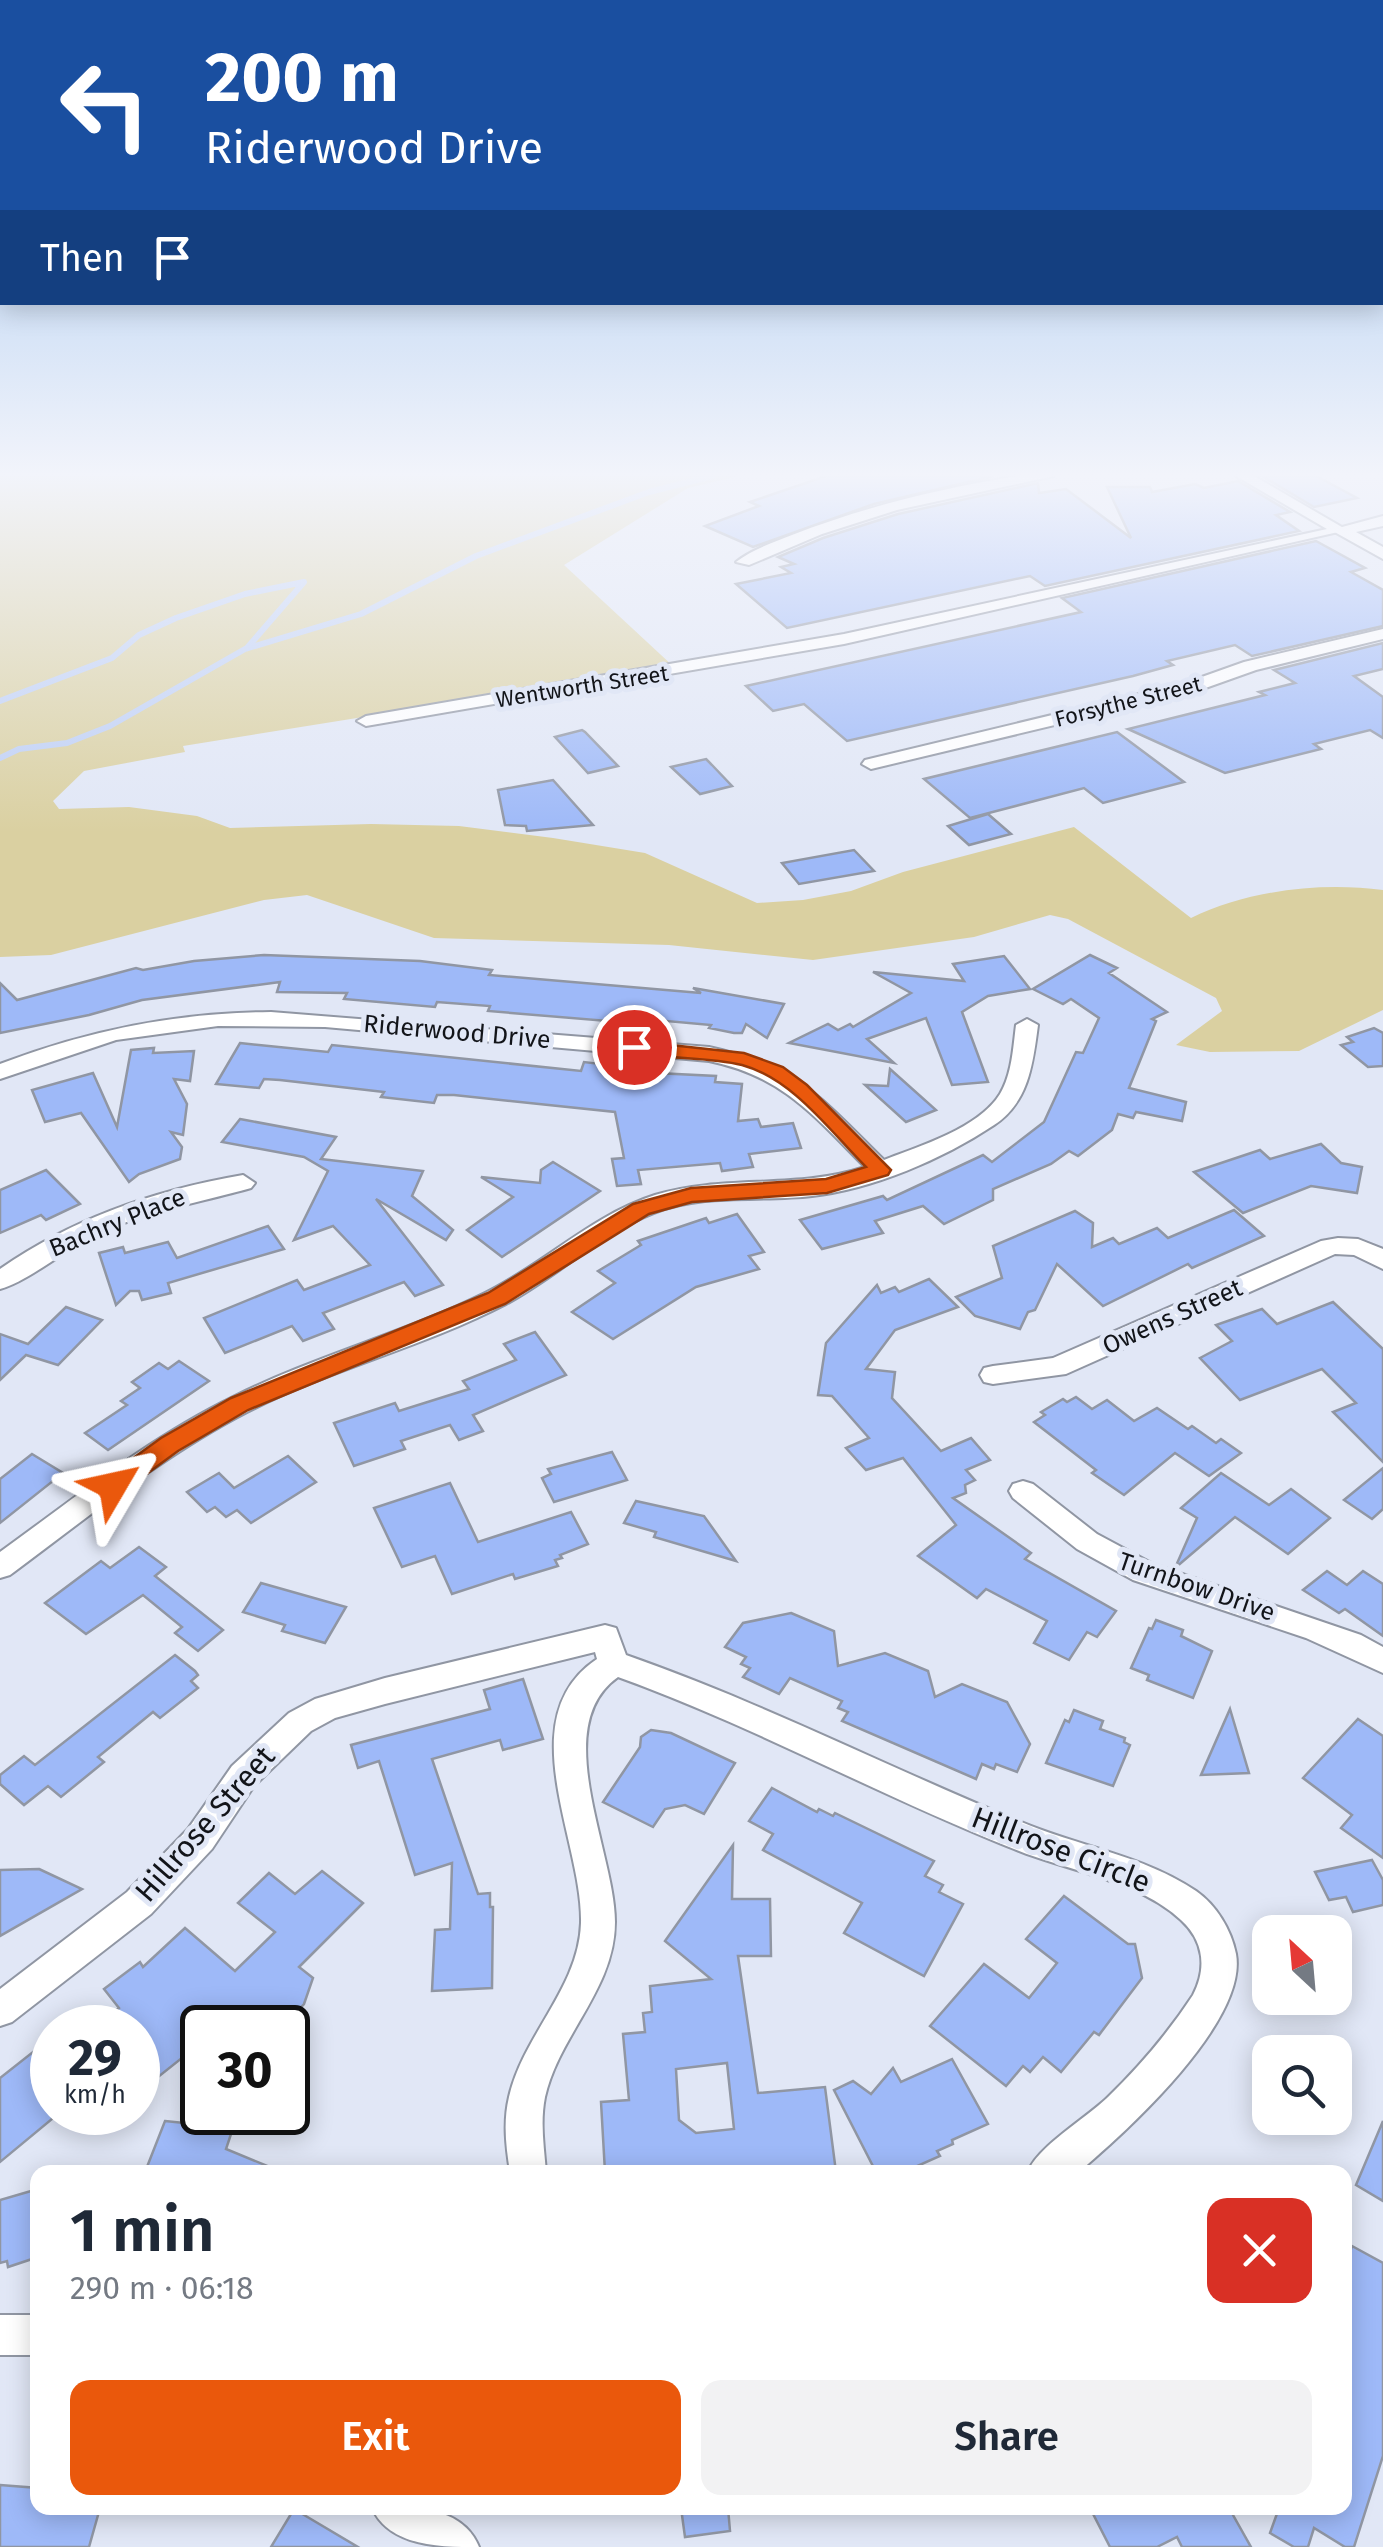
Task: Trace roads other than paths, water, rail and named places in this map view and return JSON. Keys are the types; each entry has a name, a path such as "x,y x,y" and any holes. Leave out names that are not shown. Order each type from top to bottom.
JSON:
{"street":[{"name":"Wentworth Street","path":"366,721 674,671 1043,595"},
{"name":"Forsythe Street","path":"871,764 1191,687 1250,666 1383,634"},
{"name":"Riderwood Drive","path":"0,1072 44,1053 141,1026 239,1016 709,1054 744,1060 776,1072 800,1089 880,1170"},
{"path":"0,1568 170,1444 221,1414 268,1390 496,1298 641,1209 701,1194 827,1186 880,1170 998,1112 1019,1081 1027,1025"},
{"name":"Bachry Place","path":"0,1281 31,1258 70,1238 188,1191 243,1183"},
{"name":"Owens Street","path":"993,1374 1057,1368 1313,1254 1347,1244 1383,1261"},
{"name":"Turnbow Drive","path":"1023,1491 1069,1530 1111,1557 1329,1633 1383,1661"},
{"path":"527,2165 522,2123 528,2084 581,1988 598,1930 595,1874 572,1786 570,1743 586,1684 610,1650"},
{"name":"Hillrose Street","path":"0,2010 139,1903 200,1838 243,1776 300,1722 326,1708 385,1691 610,1650"},
{"name":"Hillrose Circle","path":"610,1650 1026,1839 1162,1889 1202,1917 1220,1959 1218,1981 1208,2000 1177,2047 1073,2155 1057,2165"},
{"path":"0,2335 30,2335"},
{"path":"405,2515 458,2547"}],"waterway":[{"path":"0,701 112,658 139,635 243,595"},
{"path":"247,648 293,595"},
{"path":"0,758 19,749 67,743 110,726 245,649 361,614 399,595"}]}
